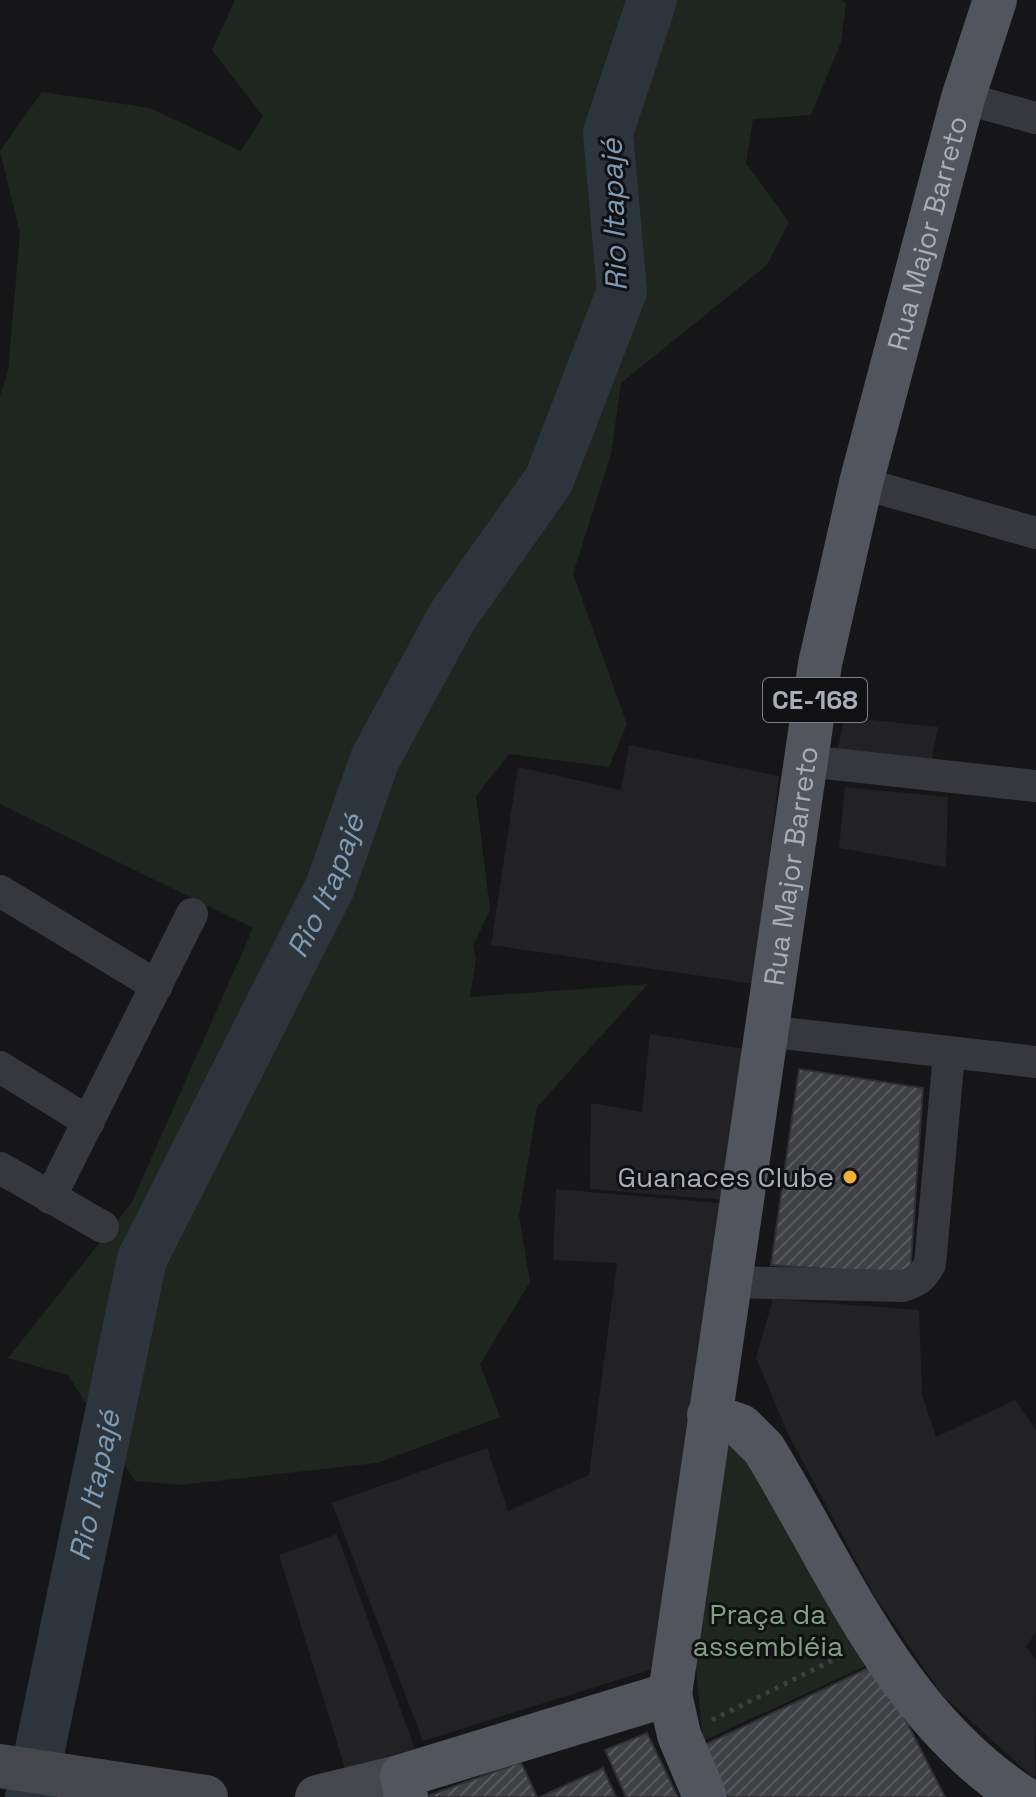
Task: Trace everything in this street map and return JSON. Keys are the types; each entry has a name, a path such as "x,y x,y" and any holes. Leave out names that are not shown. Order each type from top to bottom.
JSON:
{"main road":[{"name":"Rua Major Barreto","path":"675,1715 709,1415 820,664 861,483 963,98 995,0"},
{"path":"709,1415 741,1426 764,1449 871,1639 961,1751 1022,1797"},
{"path":"317,1797 404,1786 675,1715 705,1797"},
{"path":"2,1766 206,1797"}],"street":[{"path":"963,98 1036,118"},
{"path":"861,483 1036,533"},
{"path":"806,761 1036,786"},
{"path":"0,891 157,986"},
{"path":"50,1198 192,914"},
{"path":"766,1031 1036,1062"},
{"path":"730,1282 902,1286 917,1282 930,1264 949,1054"},
{"path":"0,1067 89,1122"},
{"path":"0,1168 103,1227"}],"path":[{"path":"675,1715 871,1639"}],"shaded area":[{"path":"844,717 938,727 931,762 838,749"},
{"path":"629,745 779,776 755,984 491,945 518,767 621,790"},
{"path":"845,787 948,797 946,867 839,848"},
{"path":"650,1034 744,1049 726,1200 590,1189 591,1103 642,1112"},
{"path":"556,1189 729,1204 659,1667 423,1741 332,1503 487,1448 508,1511 589,1475 617,1263 553,1260"},
{"path":"773,1299 919,1310 922,1395 936,1437 1015,1400 1036,1430 1036,1632 1026,1647 1036,1659 1035,1779 942,1695 873,1593 788,1434 756,1358"},
{"path":"337,1534 415,1749 345,1768 279,1555"}],"green space":[{"path":"235,0 842,0 846,4 841,42 811,115 753,119 746,163 789,222 767,265 621,383 611,454 573,574 627,724 609,767 509,754 476,796 490,910 473,946 476,959 470,997 648,984 537,1107 519,1215 530,1282 480,1364 500,1417 377,1463 180,1485 135,1481 68,1375 8,1358 132,1202 253,928 0,804 0,396 8,371 20,233 0,151 42,92 150,108 241,151 263,116 212,50"},
{"name":"Praça da assembléia","path":"720,1433 743,1434 872,1663 703,1741 693,1638"}],"building":[{"name":"Guanaces Clube","path":"799,1069 923,1088 910,1275 771,1265"},
{"path":"877,1664 945,1797 728,1797 704,1745"},
{"path":"647,1733 678,1797 626,1797 605,1750"},
{"path":"521,1762 537,1797 425,1797"},
{"path":"603,1768 616,1797 540,1797"}],"waterway":[{"name":"Rio Itapajé","path":"30,1797 142,1259 330,887 375,759 452,617 549,480 622,291 608,133 652,0"}],"place":[{"name":"Guanaces Clube","path":"850,1177"}]}
